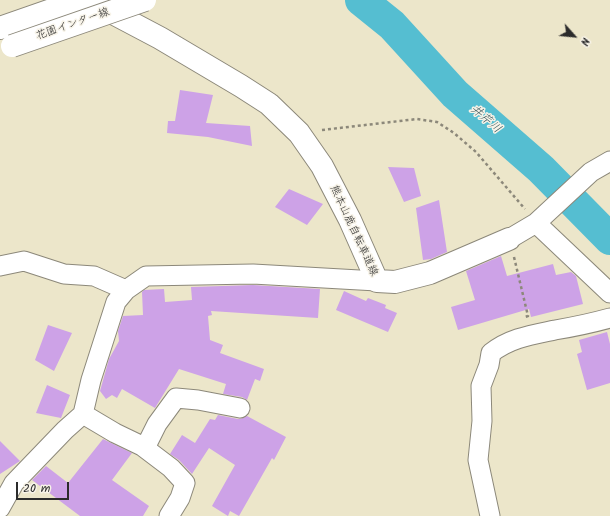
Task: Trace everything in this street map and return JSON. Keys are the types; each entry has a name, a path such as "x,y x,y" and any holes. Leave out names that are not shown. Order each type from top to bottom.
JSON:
{"main road":[{"name":"花園インター線","path":"0,28 80,0"},
{"name":"熊本山鹿自転車道線","path":"88,0 160,38 241,86 269,104 299,133 322,166 350,220 377,281 396,282 430,273 509,239"},
{"name":"花園インター線","path":"6,48 145,0"}],"street":[{"path":"509,239 536,223 591,172 610,161"},
{"path":"536,223 610,293"},
{"path":"0,266 24,262 64,274 94,276 126,290"},
{"path":"0,508 14,483 82,414 91,380 116,302 126,290 146,276 253,274 377,281"},
{"path":"490,516 478,460 482,421 480,386 489,365 491,353 510,341 610,318"},
{"path":"145,448 157,424 176,398 198,400 240,408"},
{"path":"82,414 145,448 171,468 185,483 180,498 169,516"}],"path":[{"path":"299,133 417,119 438,122 454,133 476,152 536,223"},
{"path":"509,239 528,316 520,318"}],"building":[{"path":"180,90 213,95 206,123 250,126 252,146 208,137 167,133 168,121 175,121"},
{"path":"388,167 414,168 421,196 404,202"},
{"path":"289,189 323,204 307,225 275,207"},
{"path":"439,200 447,252 431,259 423,260 416,208"},
{"path":"501,256 507,276 553,264 556,275 571,272 576,276 583,304 531,317 529,309 458,330 451,307 475,300 466,271"},
{"path":"253,285 320,289 318,318 211,311 212,315 208,316 210,340 223,345 220,353 264,369 260,381 255,379 247,400 242,397 223,394 226,384 179,369 155,408 122,389 117,398 112,395 106,399 100,391 109,359 119,341 118,331 123,316 143,315 142,292 144,290 164,289 165,302 192,300 191,287"},
{"path":"344,291 366,301 368,298 386,305 385,308 397,313 388,332 336,310"},
{"path":"48,325 72,333 54,371 35,360"},
{"path":"607,332 610,344 610,383 587,390 577,354 582,352 579,340"},
{"path":"47,385 70,395 61,418 36,413"},
{"path":"218,415 238,419 247,416 286,437 274,460 272,458 239,516 230,511 228,516 212,506 235,465 209,448 192,474 179,460 170,454 182,435 195,443 210,419 215,420"},
{"path":"103,439 132,453 112,480 149,506 143,516 80,516 32,480 46,466 68,483"},
{"path":"0,441 20,461 0,474"}],"waterway":[{"name":"井芹川","path":"361,0 392,25 455,94 541,169 610,239"}]}
